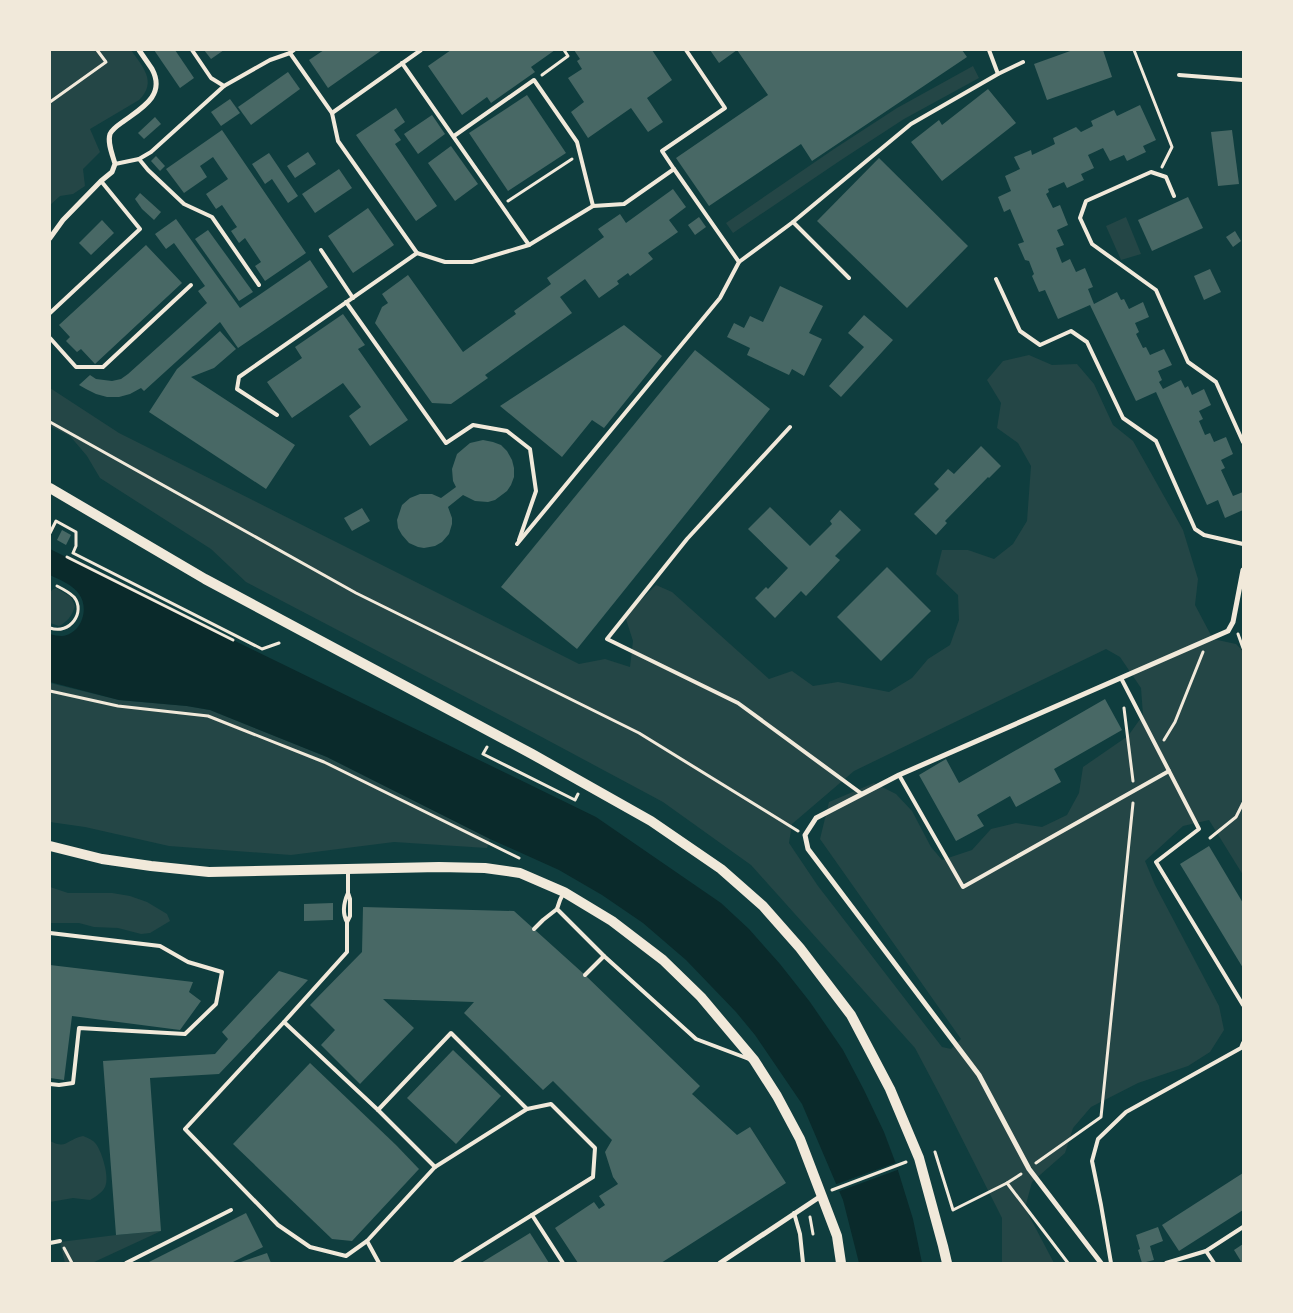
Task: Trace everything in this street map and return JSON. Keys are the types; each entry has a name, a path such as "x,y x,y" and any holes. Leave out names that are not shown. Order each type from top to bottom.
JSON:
{"main road":[{"path":"50,488 205,579 532,754 651,821 721,869 763,906 800,948 851,1015 890,1089 919,1158 947,1263"},
{"path":"50,846 102,858 151,866 210,872 439,867 485,868 520,873 564,892 612,921 663,960 701,996 754,1060 777,1096 800,1139 836,1236 841,1263"}],"street":[{"path":"50,238 63,220 112,172 116,164 110,142 110,134 116,127 146,106 152,99 156,89 156,80 153,70 139,50"},
{"path":"1101,1263 1029,1169 979,1075 808,849 804,835 816,818 899,775 1228,631 1233,622 1243,570"},
{"path":"720,1263 822,1196"}],"lane":[{"path":"192,50 211,78 224,86"},
{"path":"332,113 421,50"},
{"path":"686,50 725,108 662,151 739,262"},
{"path":"989,50 998,74"},
{"path":"116,164 139,159 151,152 224,86 270,60 292,51 332,113 338,141 417,252 445,262 472,262 529,245 593,206 624,204 674,169"},
{"path":"346,302 446,443 473,425 507,430 530,450 536,491 517,544 720,298 739,262 793,222 911,124 998,74 1023,62"},
{"path":"402,63 529,245"},
{"path":"1179,75 1243,80"},
{"path":"454,136 534,80 577,142 593,206"},
{"path":"139,159 184,204 212,217 259,286"},
{"path":"1174,196 1166,178 1151,172 1086,201 1080,218 1092,244 1156,290 1188,362 1216,382 1243,442"},
{"path":"50,313 140,229 101,181"},
{"path":"793,222 849,278"},
{"path":"321,250 353,298"},
{"path":"277,415 237,389 239,377 417,252"},
{"path":"996,279 1020,331 1040,345 1071,331 1087,342 1123,418 1156,441 1195,529 1204,535 1243,544"},
{"path":"50,338 76,367 103,367 191,285"},
{"path":"790,427 687,538 607,640 738,703 862,794"},
{"path":"1121,678 1198,829 1156,862 1243,1005"},
{"path":"899,775 963,887 1169,771"},
{"path":"346,1256 310,1247 278,1225 185,1128 347,952 347,922 350,916 348,869"},
{"path":"534,929 557,909 564,892"},
{"path":"557,909 604,956 696,1039 754,1060"},
{"path":"50,933 160,946 188,962 222,972 216,1004 185,1034 79,1028 73,1082 59,1085 50,1084"},
{"path":"585,976 604,956"},
{"path":"284,1022 378,1110 435,1168"},
{"path":"378,1110 451,1033 527,1109"},
{"path":"1111,1263 1092,1161 1098,1139 1126,1112 1241,1048 1243,1044"},
{"path":"343,1263 346,1256 367,1241 435,1168 527,1109 551,1104 595,1148 594,1177 455,1263"},
{"path":"126,1263 231,1210"},
{"path":"794,1213 800,1234 803,1263"},
{"path":"532,1215 562,1263"},
{"path":"1166,1263 1206,1251 1243,1227"},
{"path":"367,1241 380,1263"},
{"path":"50,1243 60,1242"},
{"path":"1206,1251 1214,1263"}],"path":[{"path":"50,102 106,62 98,50"},
{"path":"534,80 568,56 564,50"},
{"path":"1134,50 1172,147 1158,175"},
{"path":"502,206 580,154"},
{"path":"50,422 356,593 639,733 804,835"},
{"path":"50,533 56,521 76,532 76,546 72,553 262,649 279,643"},
{"path":"67,557 233,640"},
{"path":"50,628 62,630 70,626 78,612 74,596 57,586"},
{"path":"1158,750 1175,722 1208,640"},
{"path":"50,691 118,706 208,716 324,762 522,860"},
{"path":"934,1152 953,1210 1007,1183 1101,1117 1134,790 1124,706"},
{"path":"487,747 483,754 575,800 578,793"},
{"path":"1210,838 1236,817 1243,802"},
{"path":"834,1190 906,1162"},
{"path":"1007,1183 1068,1263"},
{"path":"830,1184 834,1196"},
{"path":"810,1217 813,1234"},
{"path":"60,1242 72,1263"}],"shaded area":[{"path":"50,50 131,50 143,68 148,80 145,93 139,100 90,129 100,152 83,169 85,186 73,194 60,196 50,205"},
{"path":"973,66 979,78 904,119 733,233 726,223 897,108"},
{"path":"1126,217 1141,254 1121,260 1106,226"},
{"path":"1029,355 1052,365 1077,364 1094,384 1113,425 1133,441 1183,530 1198,579 1195,605 1213,639 1236,644 1243,651 1243,875 1209,820 1183,826 1145,861 1155,885 1219,1006 1224,1030 1210,1052 1188,1066 1138,1083 1091,1107 1073,1128 1065,1153 1032,1182 1025,1208 1054,1263 1002,1263 1002,1218 915,1048 751,865 663,802 246,582 211,549 100,478 87,456 70,436 50,426 50,388 119,433 579,664 605,659 630,667 633,641 625,616 656,585 672,592 769,679 792,671 813,686 838,682 889,692 912,678 928,659 950,645 959,620 958,595 936,574 942,550 968,550 994,559 1013,544 1027,521 1031,466 1018,443 997,428 1001,403 987,380 1003,361","holes":["1106,649 1120,657 1141,688 1143,715 1128,736 1083,767 1079,793 1067,815 1042,827 1016,823 991,829 972,850 942,860 931,847 912,811 896,794 874,783 829,802 820,839 961,1039 951,1049 942,1047 818,886 789,843 792,824 854,771"]},
{"path":"50,549 596,817 721,903 749,929 780,964 810,1002 843,1050 884,1132 896,1164 913,1219 922,1263 859,1263 843,1200 802,1104 755,1035 736,1012 686,960 643,923 602,895 559,870 490,839 327,757 210,710 119,700 50,682 50,634 62,636 74,631 82,620 84,607 79,594 73,588 50,575"},
{"path":"56,588 71,597 75,606 69,618 59,626 50,623 50,593"},
{"path":"50,683 119,700 210,710 327,757 490,839 487,848 394,842 291,855 169,846 85,827 50,822"},
{"path":"50,887 68,893 112,893 130,896 147,902 167,914 170,921 150,933 141,934 118,928 94,927 79,923 50,923"},
{"path":"83,1136 95,1143 101,1153 107,1178 105,1187 101,1193 90,1200 73,1198 50,1202 50,1141 64,1144"},
{"path":"161,1231 92,1263 65,1263 60,1242 116,1235"}],"pier":[{"path":"898,1162 900,1169 837,1192 834,1185"}],"building":[{"path":"154,50 175,50 194,78 180,88"},
{"path":"204,50 224,50 211,59"},
{"path":"324,50 382,50 328,88 309,60"},
{"path":"451,50 555,50 531,67 535,72 491,103 487,97 462,115 428,66"},
{"path":"574,50 652,50 672,80 647,98 663,122 648,132 631,108 588,138 571,112 584,102 568,78 582,69 577,61 580,59"},
{"path":"710,50 737,50 719,63"},
{"path":"737,50 962,50 967,57 812,161 801,144 709,206 676,158 768,95"},
{"path":"1073,50 1103,50 1112,77 1047,100 1034,64"},
{"path":"288,72 300,89 251,125 238,107"},
{"path":"988,89 1016,123 942,181 911,142 939,120 942,125"},
{"path":"527,95 566,153 508,191 469,133"},
{"path":"230,99 240,113 221,126 211,112"},
{"path":"1140,105 1156,140 1143,146 1146,152 1127,161 1124,155 1110,161 1103,148 1088,155 1094,168 1081,174 1084,180 1067,188 1064,182 1048,189 1049,192 1046,194 1053,208 1060,205 1068,225 1057,230 1064,245 1056,248 1062,263 1070,259 1076,272 1085,268 1093,287 1088,289 1094,304 1117,292 1121,300 1124,299 1129,309 1143,302 1149,317 1135,323 1139,332 1136,334 1143,348 1146,347 1150,355 1164,349 1172,365 1158,371 1162,380 1159,382 1163,389 1181,380 1185,388 1188,386 1192,395 1204,389 1211,405 1199,411 1203,419 1199,421 1205,435 1210,433 1214,442 1226,437 1233,454 1221,460 1225,468 1221,470 1233,496 1243,492 1243,510 1225,518 1218,500 1207,505 1156,392 1136,401 1090,305 1058,319 1045,290 1039,292 1032,276 1034,274 1029,261 1025,260 1018,244 1024,242 1010,209 1004,212 998,197 1011,191 1005,176 1020,169 1014,157 1031,150 1032,155 1049,147 1055,144 1053,138 1076,127 1081,132 1093,126 1091,121 1114,110 1117,116"},
{"path":"396,108 405,122 394,130 401,140 395,144 437,206 416,221 356,135"},
{"path":"432,115 445,134 418,154 404,134"},
{"path":"155,117 161,124 144,139 138,133"},
{"path":"222,130 306,253 265,281 255,266 261,262 245,238 239,243 231,231 237,227 222,205 216,209 206,194 228,179 213,157 200,166 207,177 184,193 166,169"},
{"path":"1232,130 1239,184 1218,186 1211,132"},
{"path":"451,146 478,184 455,201 428,163"},
{"path":"308,152 316,164 295,178 287,166"},
{"path":"269,153 298,196 288,203 272,179 265,184 252,164"},
{"path":"156,156 165,166 160,171 151,161"},
{"path":"879,158 968,246 907,308 817,221"},
{"path":"339,169 352,188 315,213 302,194"},
{"path":"673,189 686,207 669,220 678,232 648,253 653,259 630,276 628,273 617,281 619,284 599,298 585,279 560,297 572,313 485,375 488,378 451,404 432,403 375,323 382,307 388,303 382,294 408,275 463,352 516,314 514,311 551,284 547,278 604,237 598,229 620,214 626,223"},
{"path":"140,193 161,212 154,220 142,209 135,199"},
{"path":"1188,197 1203,228 1152,251 1138,220"},
{"path":"368,208 394,245 353,273 328,236"},
{"path":"699,217 706,227 695,235 688,225"},
{"path":"176,219 240,308 310,260 328,287 238,348 220,322 144,391 141,388 119,397 107,397 96,394 79,385 90,375 96,379 112,381 121,379 207,303 198,291 205,286 174,243 166,249 155,234"},
{"path":"102,220 114,233 91,255 79,243"},
{"path":"208,230 253,292 239,301 195,239"},
{"path":"1235,231 1241,241 1233,247 1226,237"},
{"path":"146,245 182,283 95,364 81,349 77,352 66,341 70,337 59,325"},
{"path":"1210,269 1221,292 1204,300 1194,276"},
{"path":"780,286 823,306 809,333 822,339 804,376 792,369 789,375 747,355 750,348 727,337 734,323 744,328 750,316 763,322"},
{"path":"343,314 365,345 358,349 408,420 370,446 349,416 361,407 343,383 292,418 267,382 302,358 295,347"},
{"path":"864,315 893,340 841,397 829,386 864,347 848,333"},
{"path":"624,325 662,356 604,428 592,420 562,457 500,406"},
{"path":"220,331 236,349 214,368 191,377 295,445 266,489 149,412 177,369"},
{"path":"695,350 770,409 577,649 501,587"},
{"path":"483,440 501,445 512,460 514,477 507,491 495,500 488,502 475,501 463,495 448,507 452,524 449,534 442,542 435,546 424,548 409,543 398,528 397,520 402,505 410,498 420,494 432,494 441,498 456,487 453,481 452,469 457,454 470,443"},
{"path":"981,446 1001,466 945,521 947,523 936,535 914,514 939,489 934,484 948,469 954,474"},
{"path":"770,507 810,546 832,524 830,521 840,510 861,530 835,556 840,560 806,596 801,591 775,618 755,598 766,587 768,589 788,568 748,529"},
{"path":"362,508 370,521 352,531 344,518"},
{"path":"62,530 71,535 66,545 57,540"},
{"path":"887,567 931,611 881,661 837,617"},
{"path":"1105,699 1122,730 1054,769 1061,782 1016,807 1010,796 977,815 984,826 956,841 919,775 946,759 959,783"},
{"path":"1209,846 1243,903 1243,968 1180,864"},
{"path":"333,903 333,920 304,921 304,904"},
{"path":"363,907 514,911 585,975 700,1086 692,1094 737,1135 750,1127 786,1183 661,1263 578,1263 555,1228 594,1202 599,1209 605,1205 599,1196 618,1184 613,1177 605,1152 612,1140 553,1081 543,1090 464,1013 474,1002 383,999 414,1028 360,1084 321,1045 335,1030 310,1005 362,952"},
{"path":"50,965 193,982 189,992 201,1001 180,1030 72,1016 64,1080 50,1078"},
{"path":"279,971 308,980 219,1074 150,1078 161,1231 116,1235 103,1061 215,1054 228,1039 222,1032"},
{"path":"453,1050 501,1096 456,1144 407,1098"},
{"path":"310,1063 419,1169 352,1241 332,1239 233,1144"},
{"path":"1243,1173 1243,1210 1179,1251 1162,1225"},
{"path":"246,1213 263,1247 231,1263 147,1263"},
{"path":"1158,1227 1163,1241 1150,1246 1154,1260 1142,1263 1136,1235"},
{"path":"530,1233 549,1263 481,1263"},
{"path":"1243,1244 1243,1263 1242,1263 1234,1250"},
{"path":"267,1253 271,1263 238,1263"}]}
